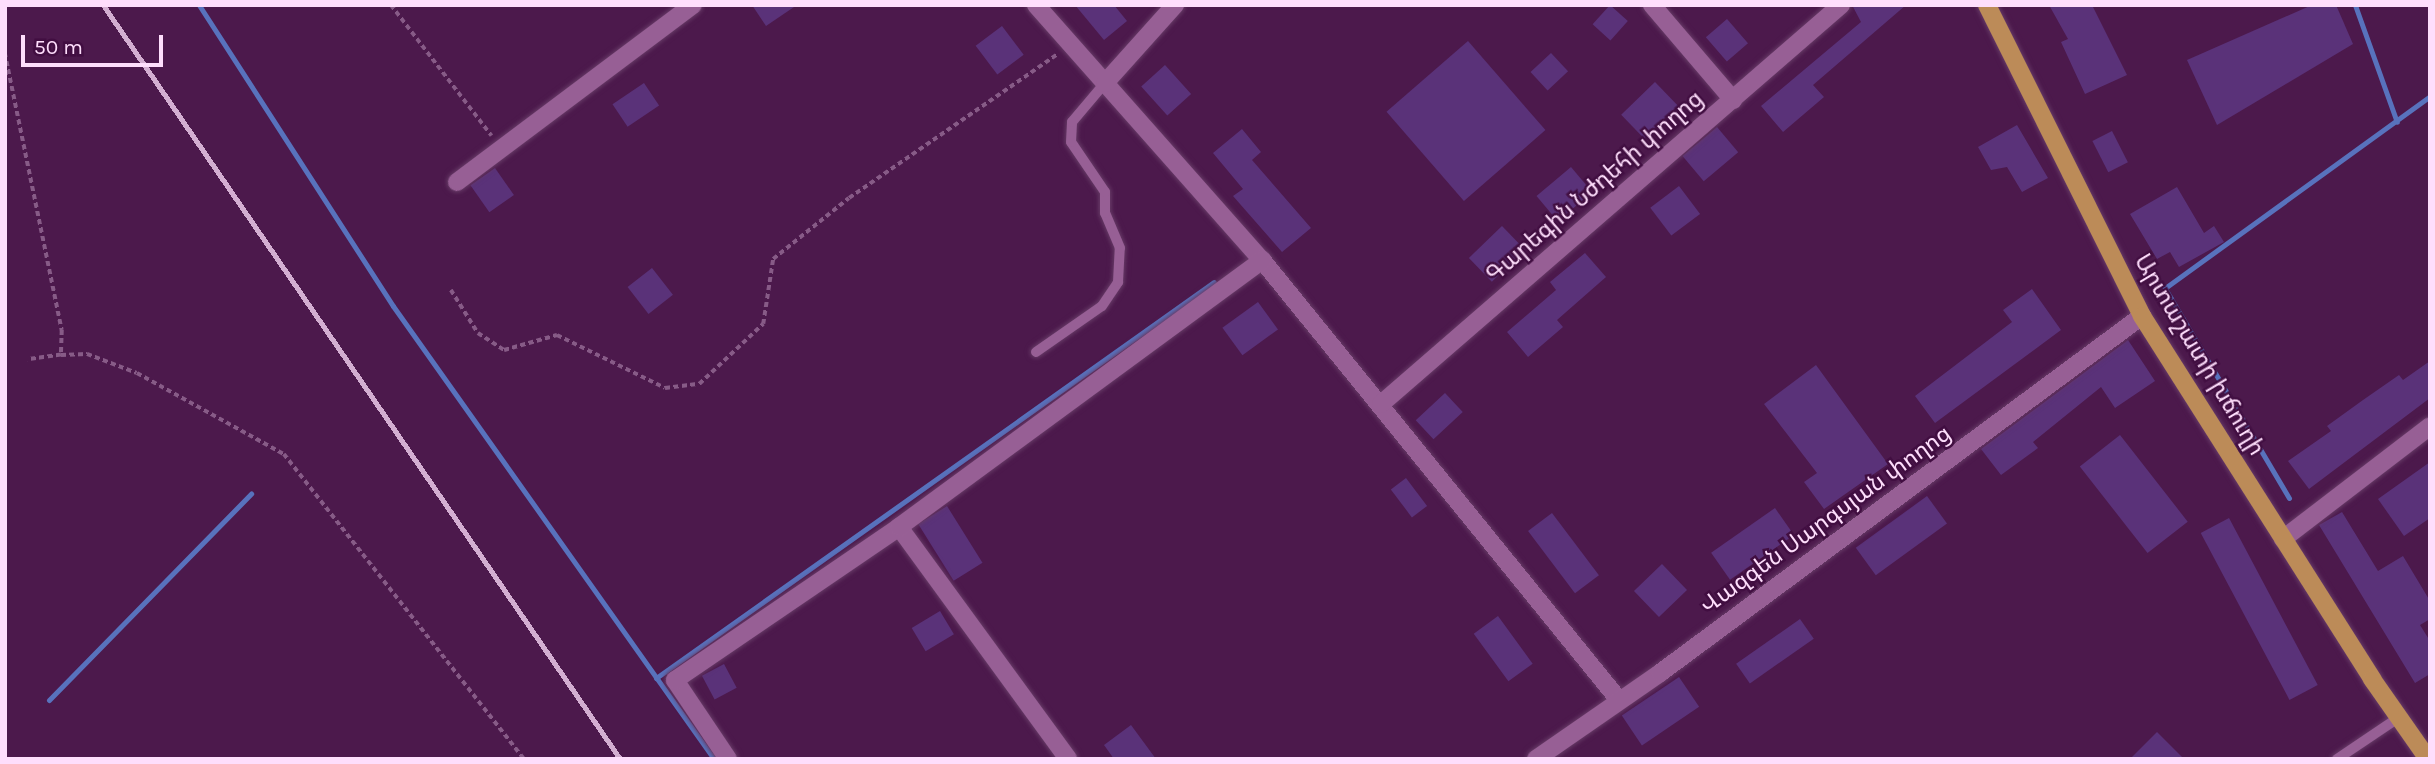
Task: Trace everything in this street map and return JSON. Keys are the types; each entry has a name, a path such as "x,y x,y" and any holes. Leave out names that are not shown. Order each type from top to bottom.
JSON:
{"main road":[{"name":"Արտաշատի խճուղի","path":"1987,5 2142,316 2372,679 2428,759"}],"street":[{"path":"457,182 693,5"},
{"path":"1036,5 1262,260 1619,700"},
{"path":"1105,83 1175,5"},
{"path":"1652,5 1733,100"},
{"name":"Գարեգին Նժդեհի փողոց","path":"1381,404 1841,5"},
{"path":"729,759 675,680 899,527 1262,260"},
{"name":"Վազգեն Սարգսյան փողոց","path":"1536,759 2142,316"},
{"path":"2283,539 2430,426"},
{"path":"899,527 1068,759"}],"lane":[{"path":"1036,352 1102,306 1118,282 1120,248 1105,213 1105,192 1071,142 1072,121 1105,83"},
{"path":"2337,759 2398,718"}],"path":[{"path":"391,5 502,149"},
{"path":"451,290 478,334 504,349 557,335 665,388 699,384 763,324 773,260 849,198 1070,44"},
{"path":"5,52 62,330 61,355"},
{"path":"27,360 87,354 137,373 284,454 524,759"}],"building":[{"path":"752,5 797,5 766,26"},
{"path":"1075,5 1114,5 1127,21 1104,40"},
{"path":"1610,5 1628,21 1610,40 1593,24"},
{"path":"1852,5 1906,5 1813,85 1824,97 1783,132 1761,106 1861,22"},
{"path":"2049,5 2092,5 2127,75 2085,94 2061,42 2068,39"},
{"path":"2312,5 2336,5 2353,44 2217,125 2187,60"},
{"path":"1727,19 1748,43 1727,62 1706,37"},
{"path":"1002,26 1024,55 997,75 976,46"},
{"path":"1468,41 1545,130 1464,201 1386,112"},
{"path":"1551,53 1568,71 1548,90 1531,72"},
{"path":"1165,65 1191,94 1167,115 1141,86"},
{"path":"1655,82 1678,106 1644,138 1621,115"},
{"path":"644,83 659,105 628,127 612,104"},
{"path":"2017,125 2048,178 2022,192 2007,167 1991,170 1978,147"},
{"path":"1717,127 1738,152 1704,181 1683,156"},
{"path":"1242,129 1261,152 1252,160 1311,228 1282,252 1233,196 1243,189 1213,153"},
{"path":"2112,131 2128,162 2108,172 2092,141"},
{"path":"1571,167 1592,192 1558,221 1537,196"},
{"path":"495,168 514,195 489,212 470,185"},
{"path":"1679,186 1700,214 1671,236 1650,208"},
{"path":"2177,187 2204,233 2214,226 2224,242 2179,267 2170,252 2157,259 2130,214"},
{"path":"1502,226 1525,250 1492,282 1469,258"},
{"path":"1585,253 1606,277 1557,320 1563,327 1528,357 1507,332 1556,290 1550,282"},
{"path":"652,268 673,295 649,314 628,287"},
{"path":"2032,289 2061,330 1935,423 1915,396 2012,322 2003,310"},
{"path":"1258,302 1278,330 1242,355 1222,328"},
{"path":"2128,340 2155,381 2115,408 2101,387 2033,442 2038,448 2001,475 1981,449"},
{"path":"2430,361 2430,398 2309,489 2288,461 2331,431 2327,426 2363,400 2399,375 2403,380"},
{"path":"1816,365 1888,464 1824,509 1804,482 1817,473 1764,404"},
{"path":"1445,393 1463,412 1433,439 1416,420"},
{"path":"2120,435 2188,522 2148,553 2080,466"},
{"path":"2430,462 2430,518 2404,536 2378,499"},
{"path":"1406,478 1427,506 1412,517 1391,489"},
{"path":"1927,496 1947,524 1876,575 1856,548"},
{"path":"947,506 983,563 954,581 918,524"},
{"path":"1775,508 1794,535 1730,580 1711,553"},
{"path":"2342,512 2378,571 2403,556 2430,601 2430,619 2420,625 2430,641 2430,674 2415,683 2319,525"},
{"path":"1552,513 1599,575 1575,593 1528,531"},
{"path":"2229,518 2318,685 2289,700 2201,533"},
{"path":"1662,564 1687,590 1659,617 1634,591"},
{"path":"940,611 954,634 926,651 912,628"},
{"path":"1498,616 1533,664 1508,681 1474,634"},
{"path":"1800,619 1814,639 1750,683 1736,664"},
{"path":"724,664 737,688 715,700 702,676"},
{"path":"1679,677 1699,707 1642,745 1622,716"},
{"path":"1131,725 1156,759 1114,759 1104,745"},
{"path":"2157,732 2184,759 2130,759"}],"waterway":[{"path":"199,5 393,306 714,759"},
{"path":"2355,5 2397,122"},
{"path":"2289,498 2165,288 2430,96"},
{"path":"656,678 1214,282"},
{"path":"49,700 251,494"}],"railway":[{"path":"103,5 620,759"}]}
